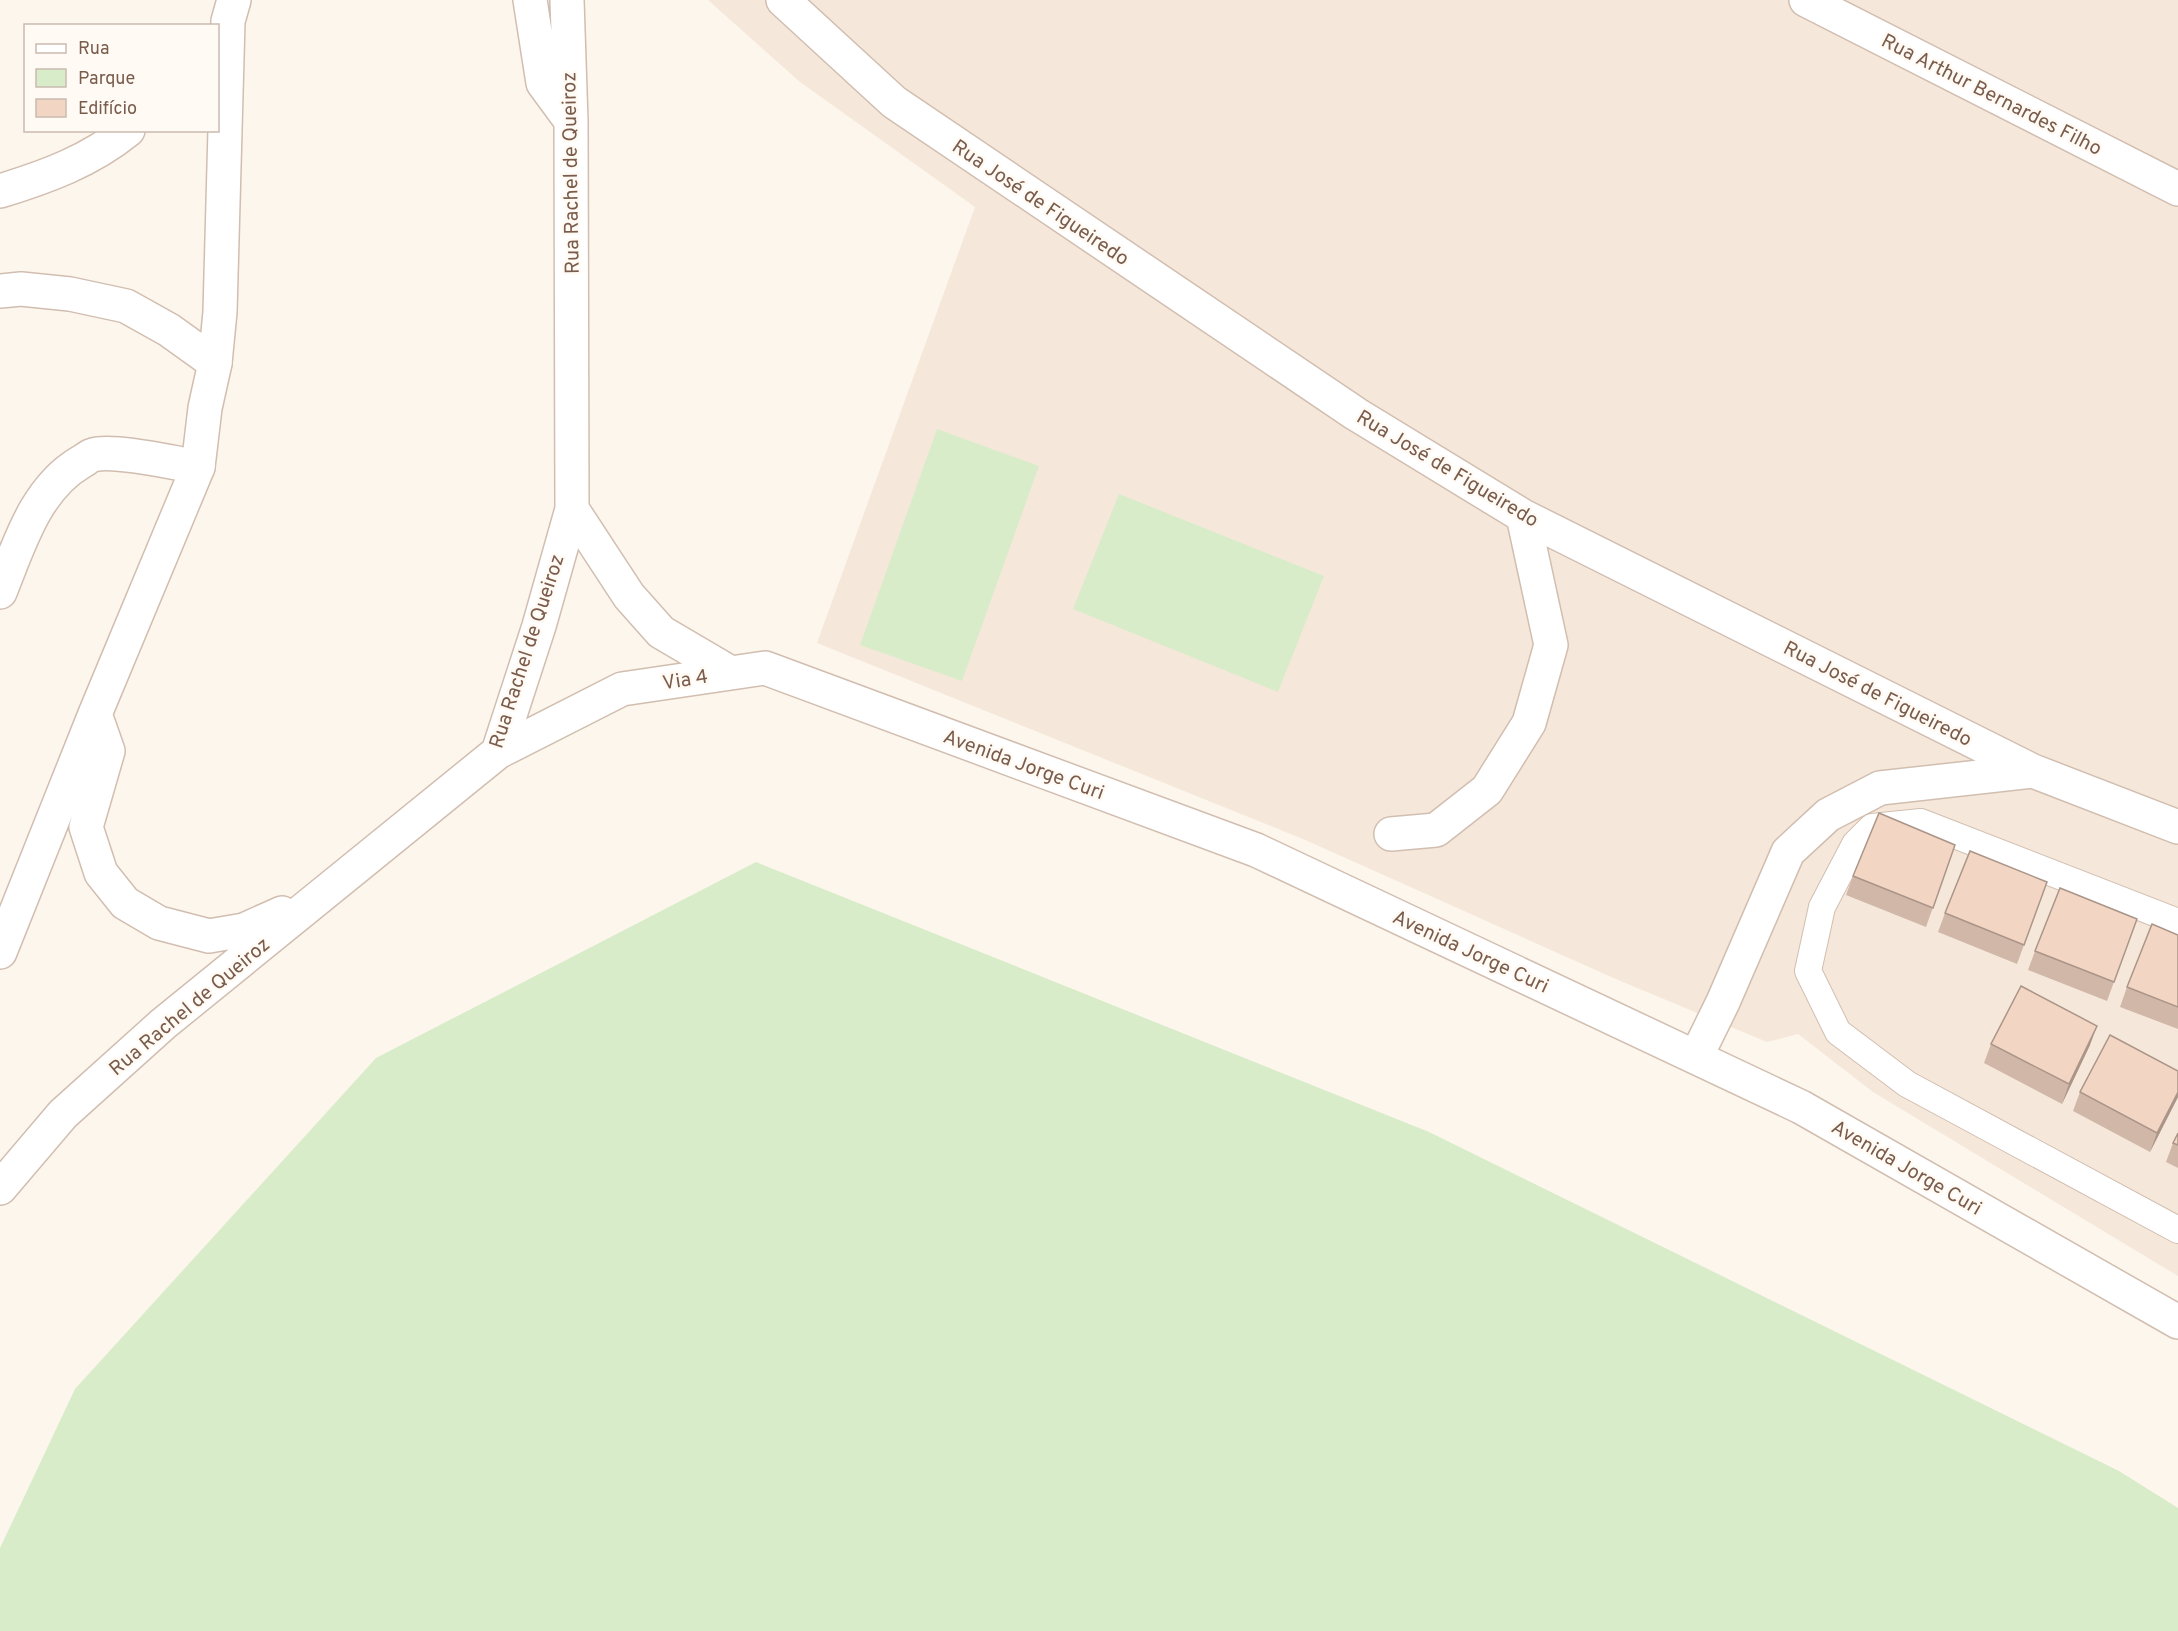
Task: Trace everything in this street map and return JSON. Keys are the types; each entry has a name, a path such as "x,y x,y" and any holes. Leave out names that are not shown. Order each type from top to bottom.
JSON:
{"street":[{"path":"530,0 543,83 571,121"},
{"name":"Rua Rachel de Queiroz","path":"0,1188 63,1114 163,1024 498,752 539,626 572,509 571,121 567,0"},
{"name":"Rua José de Figueiredo","path":"783,0 894,102 1356,414 1524,516 2033,771 2178,827"},
{"name":"Rua Arthur Bernardes Filho","path":"1806,0 2178,189"},
{"path":"0,952 95,714 198,467 205,408 215,363 220,312 227,18"},
{"path":"0,191 45,178 106,148 126,132"},
{"path":"0,291 21,289 70,294 126,306 169,330 215,363"},
{"path":"0,592 25,529 43,499 64,472 94,455 125,455 198,467"},
{"name":"Via 4","path":"572,509 629,596 661,632 729,672"},
{"path":"1391,834 1436,830 1487,790 1528,723 1551,645 1524,516"},
{"name":"Avenida Jorge Curi","path":"729,672 765,668 1256,850 1801,1107 2178,1322"},
{"name":"Via 4","path":"498,752 622,689 729,672"},
{"path":"95,714 108,751 86,827 101,873 125,903 159,923 209,936 244,930 321,895"},
{"path":"1696,1057 1723,1002 1788,852 1828,815 1880,788 2033,771"}],"lane":[{"path":"2178,922 1921,822 1872,827 1855,844 1822,907 1808,971 1838,1032 1908,1084 2178,1230"}],"shaded area":[{"path":"708,0 2178,0 2178,1276 1873,1092 1798,1034 1767,1042 1618,980 1303,839 817,643 975,207 800,82"}],"green space":[{"path":"937,429 1039,466 962,681 860,645"},
{"path":"1119,494 1324,576 1278,692 1073,609"},
{"path":"756,862 1429,1132 2119,1471 2178,1508 2178,1631 0,1631 0,1548 75,1389 376,1058"}],"building":[{"path":"1879,813 1955,845 1933,908 1853,876"},
{"path":"1970,851 2047,882 2024,945 1945,913"},
{"path":"2060,888 2137,919 2114,982 2035,951"},
{"path":"2152,924 2178,935 2178,1007 2127,987"},
{"path":"2021,986 2097,1026 2069,1084 1991,1044"},
{"path":"2110,1035 2178,1071 2178,1092 2157,1133 2080,1092"},
{"path":"2178,1133 2178,1145 2173,1143"}]}
